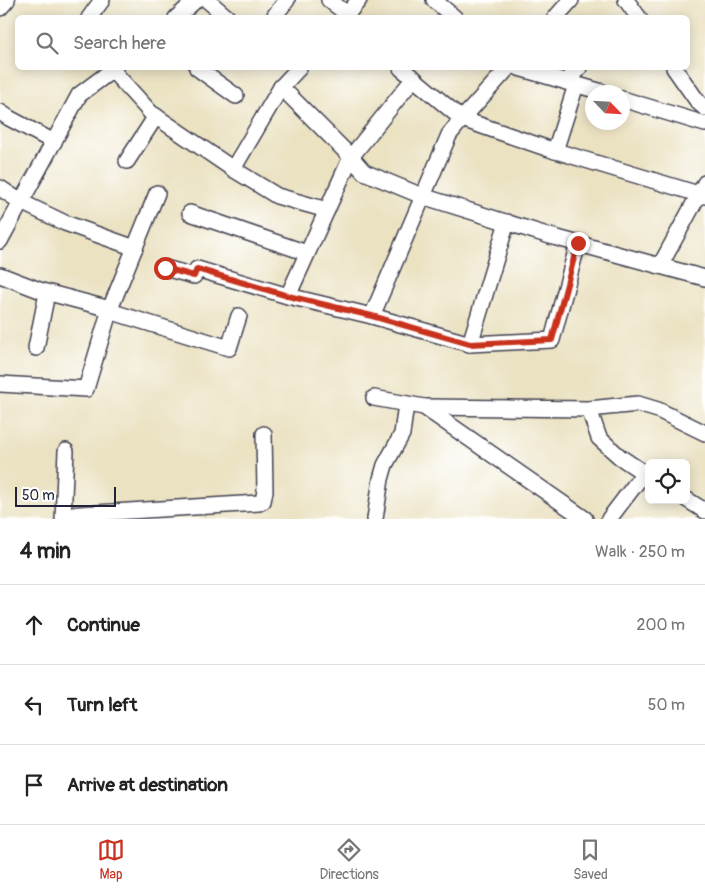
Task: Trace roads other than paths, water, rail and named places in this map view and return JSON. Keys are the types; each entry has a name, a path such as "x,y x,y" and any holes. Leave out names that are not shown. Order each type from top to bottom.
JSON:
{"street":[{"path":"0,8 7,0"},
{"path":"91,15 102,0"},
{"path":"179,15 196,0"},
{"path":"207,0 224,15"},
{"path":"275,15 287,0"},
{"path":"329,0 344,15"},
{"path":"346,15 359,0"},
{"path":"434,0 452,15"},
{"path":"558,15 571,0"},
{"path":"0,240 79,95 112,70"},
{"path":"114,70 151,113 233,169 277,196 327,210"},
{"path":"200,70 236,96"},
{"path":"233,169 281,87 297,70"},
{"path":"404,70 462,119 555,151 703,191 660,266"},
{"path":"372,316 449,135 506,70"},
{"path":"526,70 585,87"},
{"path":"555,151 571,83 578,70"},
{"path":"675,70 698,102 705,108"},
{"path":"288,296 351,157 414,78"},
{"path":"281,87 364,172 422,196 578,243 705,278"},
{"path":"630,101 705,124"},
{"path":"0,112 54,142"},
{"path":"127,161 156,116"},
{"path":"0,188 21,202 66,223 135,248"},
{"path":"0,384 86,389 110,310 157,193"},
{"path":"190,213 307,253"},
{"path":"470,344 507,222"},
{"path":"165,268 194,276 197,269 288,296 372,316 470,344 552,340 578,243"},
{"path":"0,275 47,292 229,348 239,316"},
{"path":"36,348 47,292"},
{"path":"374,398 424,407 589,409 638,404 658,410 705,433"},
{"path":"375,519 381,479 385,465 402,434 406,404"},
{"path":"424,407 585,519"},
{"path":"589,409 599,438 620,458 645,473"},
{"path":"66,451 64,517 259,503 262,501 266,491 264,434"},
{"path":"609,519 645,475"},
{"path":"690,502 705,511"}]}
